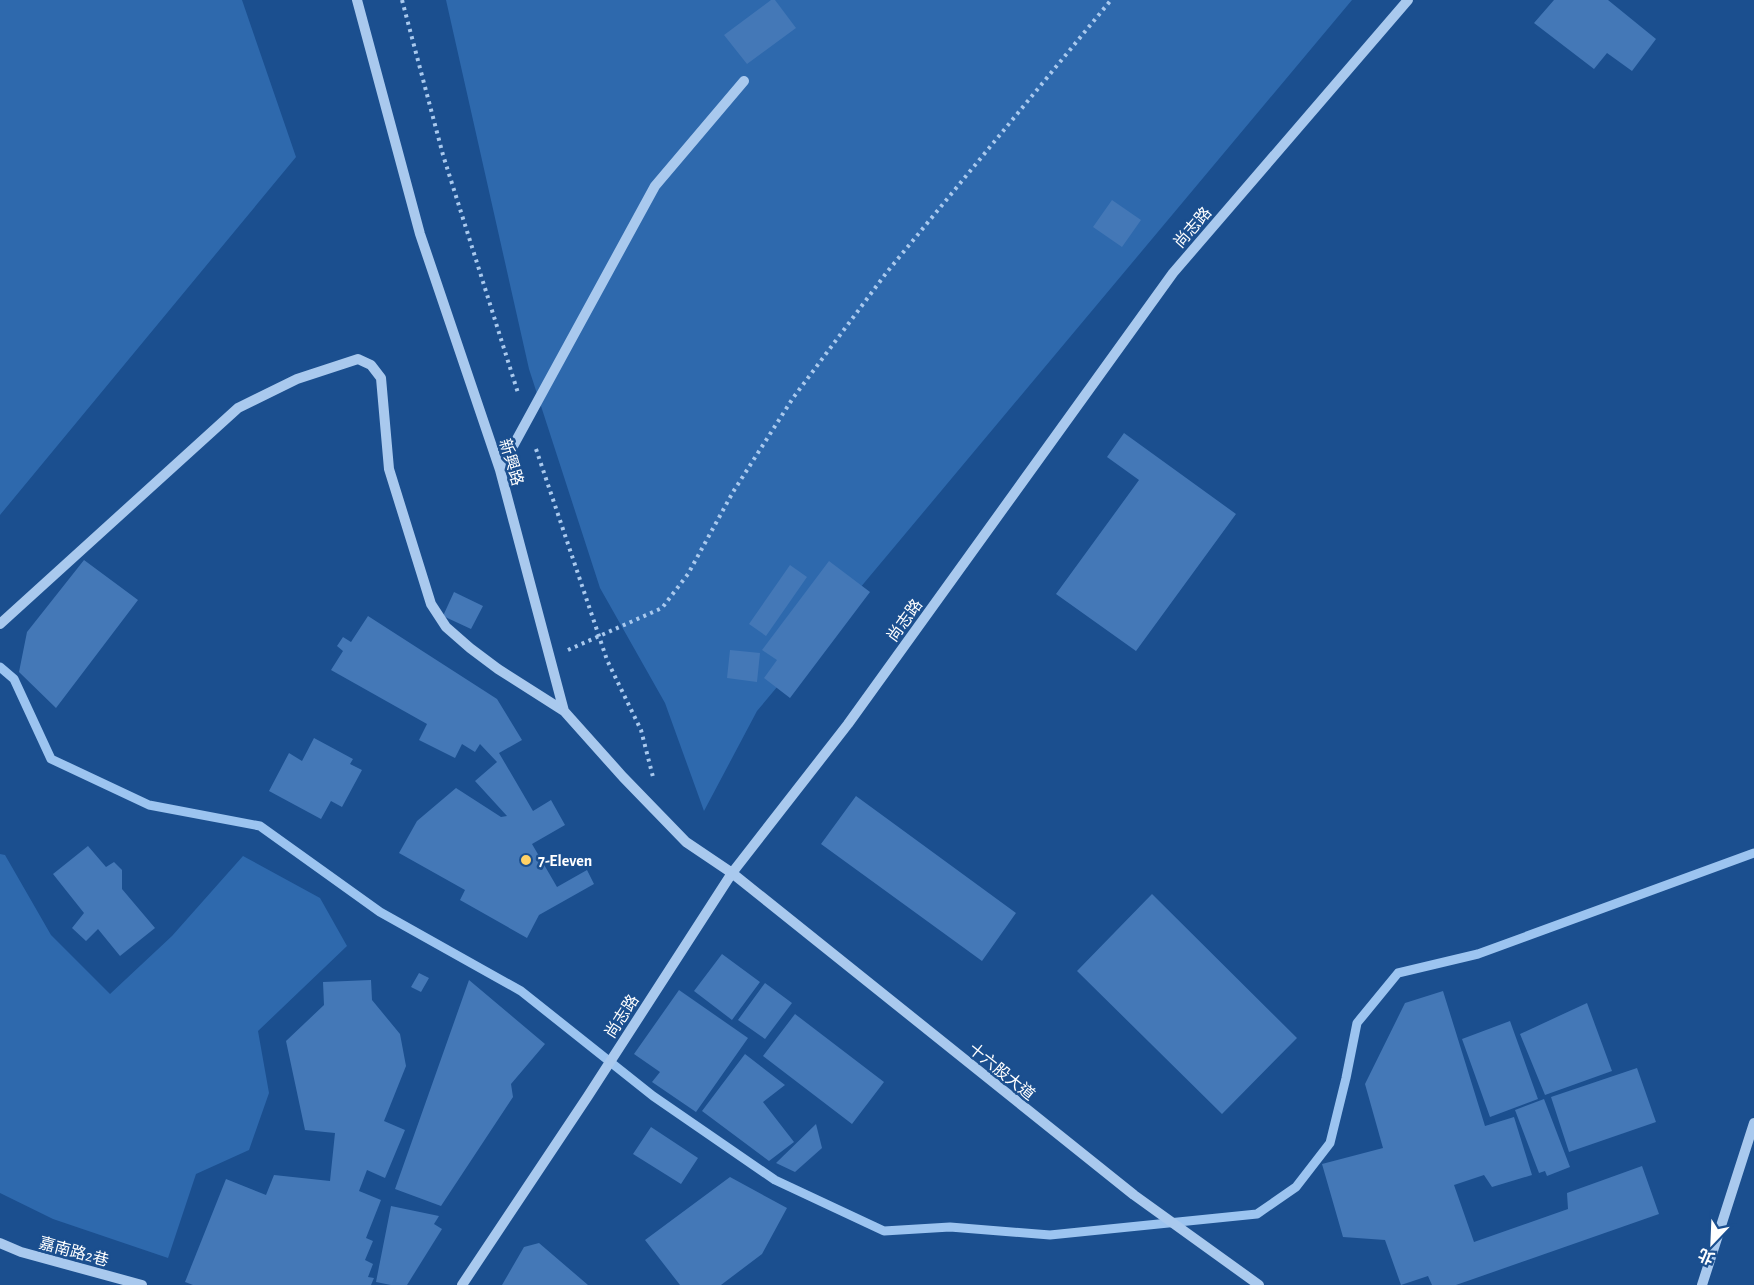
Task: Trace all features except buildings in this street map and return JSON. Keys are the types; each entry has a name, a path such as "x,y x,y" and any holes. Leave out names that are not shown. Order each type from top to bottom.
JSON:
{"street":[{"name":"新興路","path":"357,0 420,234 500,470 564,711 623,777 686,842 732,873"},
{"name":"尚志路","path":"462,1285 732,873 848,724 1173,273 1408,0"},
{"path":"500,470 655,186 744,81"},
{"path":"0,624 238,408 297,379 358,359 371,365 381,378 389,469 430,604 446,627 470,648 498,669 564,711"},
{"name":"十六股大道","path":"732,873 1134,1195 1259,1285"},
{"path":"1702,1285 1754,1123"},
{"name":"嘉南路2巷","path":"0,1242 21,1252 142,1285"}],"path":[{"path":"550,658 662,608 688,574 733,492 793,398 887,272 1111,0"}],"shaded area":[{"path":"0,0 242,0 296,157 0,515"},
{"path":"446,0 1352,0 757,711 704,811 665,703 600,588 529,369"},
{"path":"0,854 5,855 51,935 110,994 172,936 243,856 320,898 347,946 258,1031 269,1093 249,1150 196,1174 168,1258 53,1219 0,1193"}],"waterway":[{"path":"0,667 14,679 51,759 149,805 260,826 380,912 521,991 653,1096 775,1180 884,1231 950,1227 1050,1235 1257,1214 1296,1187 1330,1143 1357,1023 1398,973 1478,954 1754,853"}],"place":[{"name":"7-Eleven","path":"526,860"}]}
